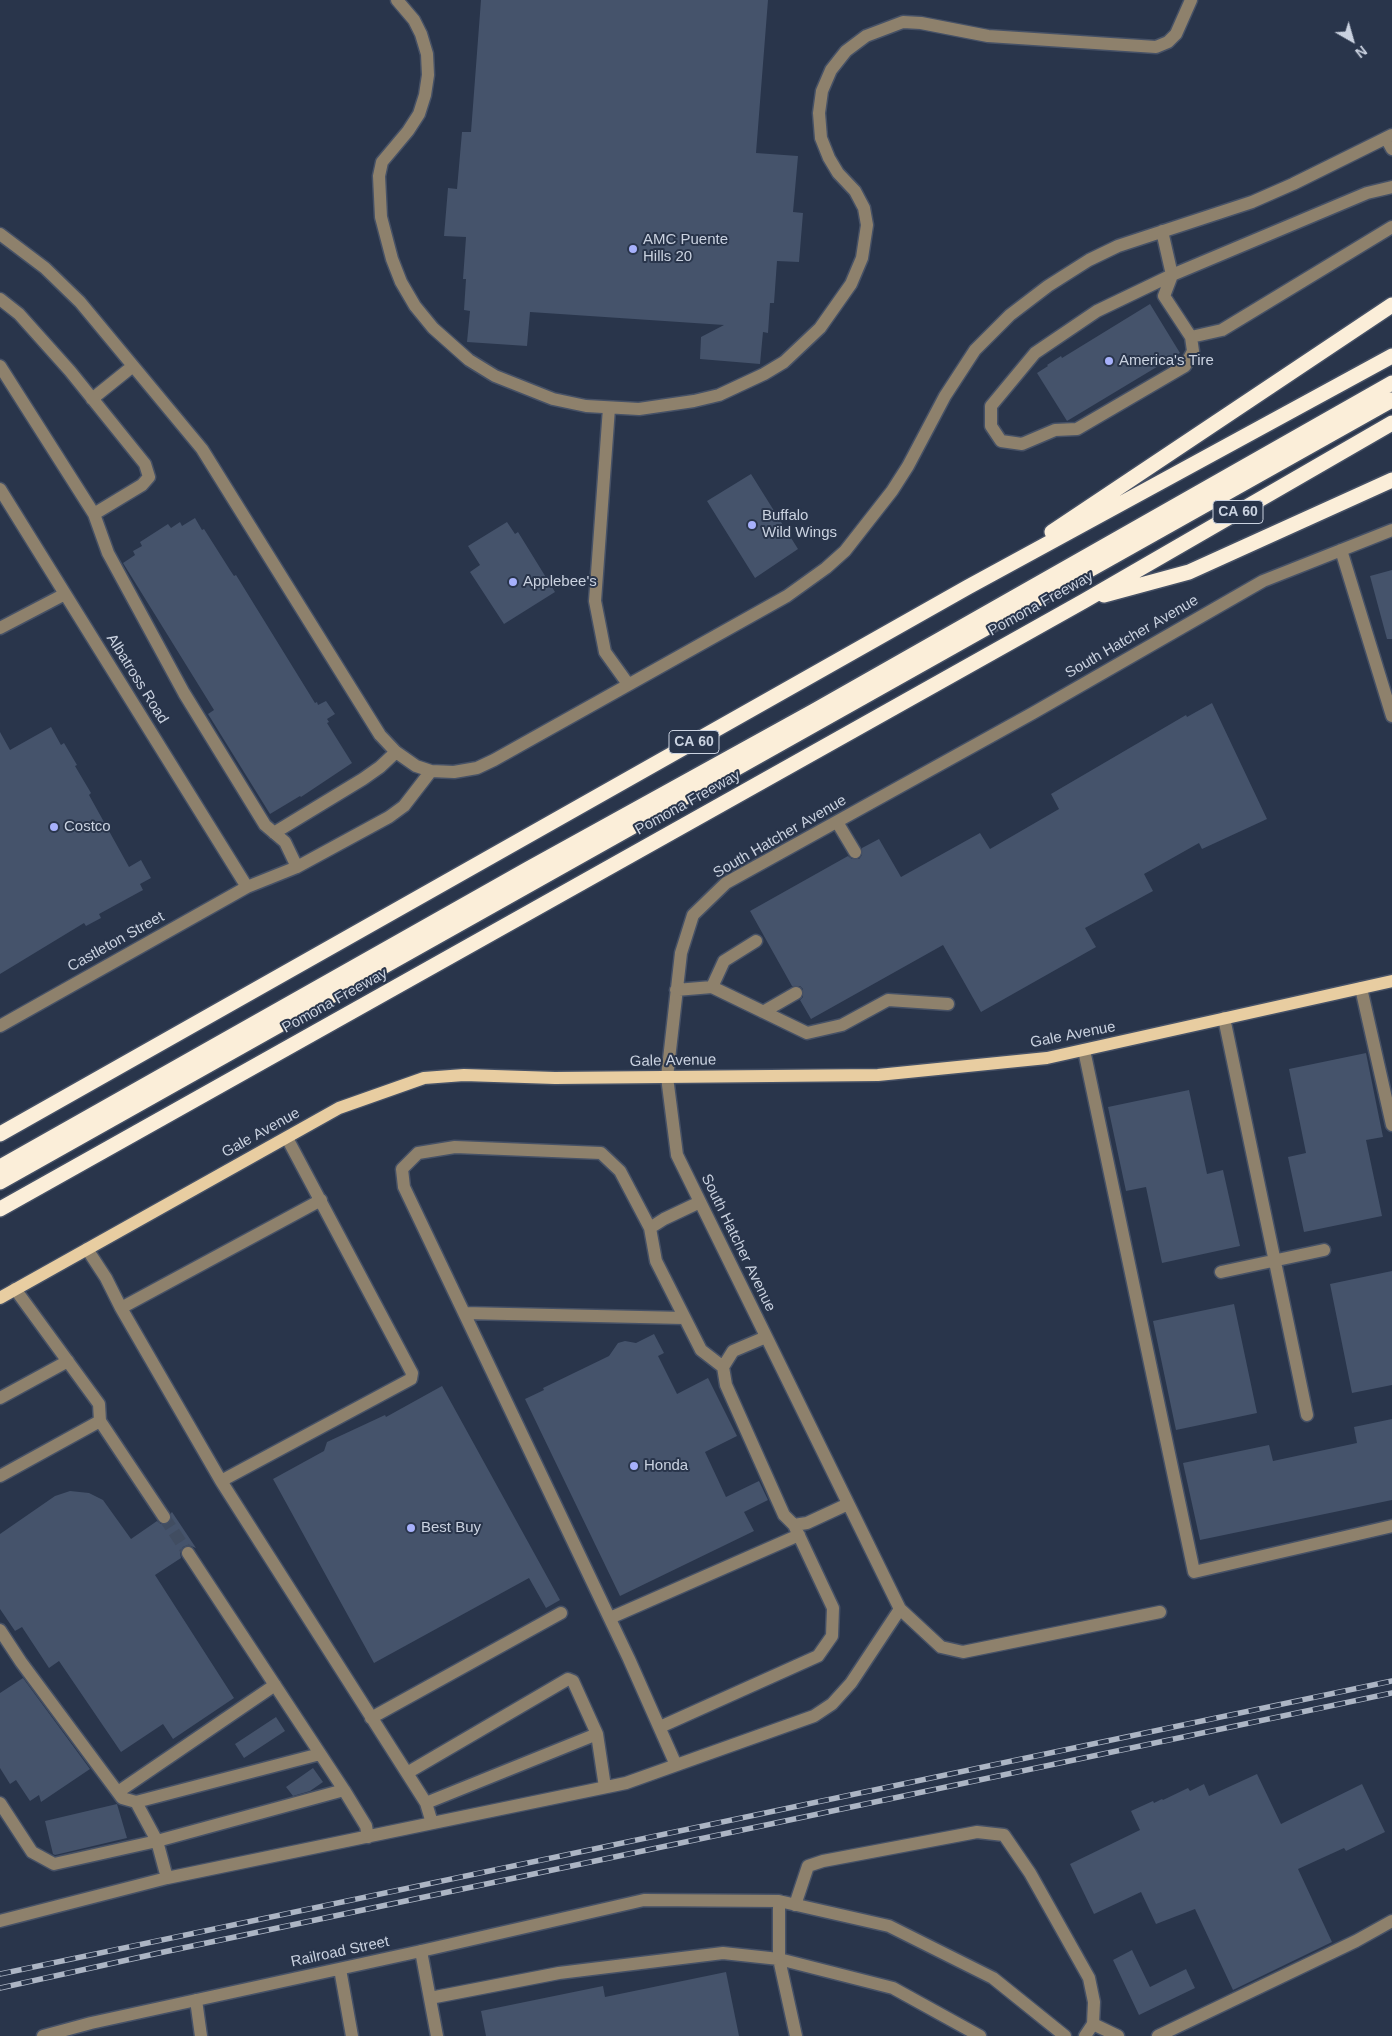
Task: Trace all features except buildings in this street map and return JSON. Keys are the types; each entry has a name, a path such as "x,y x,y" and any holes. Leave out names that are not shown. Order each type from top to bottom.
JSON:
{"highway":[{"path":"968,587 1392,305"},
{"name":"CA 60","path":"0,1134 968,587 1392,356"},
{"path":"0,1167 528,869 814,711 1392,383"},
{"path":"0,1182 1392,400"},
{"name":"Pomona Freeway","path":"0,1209 1084,601 1392,423"},
{"path":"1084,601 1189,572 1392,480"}],"main road":[{"name":"Gale Avenue","path":"0,1298 339,1108 424,1078 464,1075 555,1078 667,1078 878,1075 1047,1058 1392,981"}],"street":[{"path":"398,0 414,20 421,34 428,74 425,95 419,114 408,131 382,162 379,176 381,217 392,259 401,282 433,328 475,364 495,376 553,399 609,408 639,409 694,401 719,395 764,374 790,357 820,328 836,308 851,284 862,258 867,225 864,208 855,191 838,173 829,158 821,138 819,113 822,91 830,70 846,51 866,36 903,22 921,22 988,36 1156,47 1168,42 1176,34 1191,0"},
{"path":"0,234 45,268 80,302 212,462 380,735 396,752 416,766 431,771 454,772 476,768 787,596 826,568 844,551 892,491 908,466 932,418 975,350 994,330 1048,286 1089,260 1118,246 1252,202 1390,141"},
{"path":"1162,231 1172,274 1164,296 1191,337 1193,351 1185,366 1076,429 1055,430 1022,444 1001,441 991,426 991,406 1035,353 1097,311 1172,274 1367,193 1392,187"},
{"path":"1191,337 1222,330 1392,227"},
{"path":"0,299 18,314 92,399 145,464 149,477 142,484 94,514"},
{"path":"0,366 94,514 108,552 184,693 265,825 285,842 297,867"},
{"path":"92,399 133,366"},
{"path":"609,408 595,602 605,652 628,684"},
{"name":"Albatross Road","path":"0,489 247,887"},
{"name":"South Hatcher Avenue","path":"900,1609 677,1155 667,1078 680,952 693,915 726,883 1033,713 1262,581 1392,530"},
{"path":"1341,550 1392,716"},
{"path":"0,628 65,594"},
{"path":"274,833 363,779 396,752"},
{"name":"Castleton Street","path":"0,1026 247,887 297,867 389,816 404,806 431,771"},
{"path":"838,822 854,852"},
{"path":"712,987 724,961 756,941"},
{"path":"676,990 712,987 807,1033 842,1025 888,1000 948,1004"},
{"path":"1361,988 1392,1125"},
{"path":"763,1012 796,993"},
{"path":"1224,1018 1306,1415"},
{"path":"1084,1050 1194,1572 1392,1526"},
{"path":"221,1481 411,1379 412,1373 287,1138"},
{"path":"676,1765 610,1618 404,1188 402,1169 418,1153 455,1147 601,1153 620,1171 650,1228 656,1262 700,1350 723,1366"},
{"path":"121,1308 321,1200"},
{"path":"650,1228 664,1219 700,1202"},
{"path":"87,1249 106,1278 121,1308 221,1481 426,1803 432,1823"},
{"path":"1221,1272 1324,1250"},
{"path":"15,1289 99,1404 100,1421 164,1517"},
{"path":"464,1313 684,1318"},
{"path":"660,1727 818,1656 832,1636 832,1608 796,1530 784,1515 726,1385 723,1366 733,1351 766,1337"},
{"path":"0,1398 68,1361"},
{"path":"0,1476 100,1421"},
{"path":"610,1618 848,1504"},
{"path":"188,1553 344,1790 366,1826 368,1837"},
{"path":"0,1921 167,1878 626,1783 814,1716 832,1704 851,1683 900,1609 941,1647 963,1652 1160,1612"},
{"path":"371,1718 562,1613"},
{"path":"0,1630 21,1662 122,1798 136,1802 320,1754"},
{"path":"407,1773 568,1679 573,1681 597,1734 605,1787"},
{"path":"118,1792 275,1685"},
{"path":"426,1803 597,1734"},
{"path":"0,1803 32,1852 54,1864 157,1841 344,1790"},
{"path":"136,1802 157,1841 167,1878"},
{"path":"795,1904 808,1866 823,1861 977,1832 1004,1835 1030,1873 1089,1978 1094,2002 1093,2024 1085,2036"},
{"name":"Railroad Street","path":"43,2036 87,2030 196,2000 644,1900 780,1901"},
{"path":"796,2036 780,1959 780,1901 890,1926 993,1978 1065,2036"},
{"path":"1158,2036 1356,1941 1392,1921"},
{"path":"420,1951 437,2036"},
{"path":"430,1998 559,1973 723,1953 780,1959 893,1988 980,2036"},
{"path":"340,1969 352,2036"},
{"path":"196,2000 201,2036"},
{"path":"1093,2024 1118,2036"}],"tunnel":[{"path":"164,1517 188,1553"}],"railway":[{"path":"0,1974 1392,1681"},
{"path":"0,1988 1392,1693"}],"place":[{"name":"AMC Puente Hills 20","path":"633,249"},
{"name":"America's Tire","path":"1109,361"},
{"name":"Buffalo Wild Wings","path":"752,525"},
{"name":"Applebee's","path":"513,582"},
{"name":"Costco","path":"54,827"},
{"name":"Honda","path":"634,1466"},
{"name":"Best Buy","path":"411,1528"}]}
